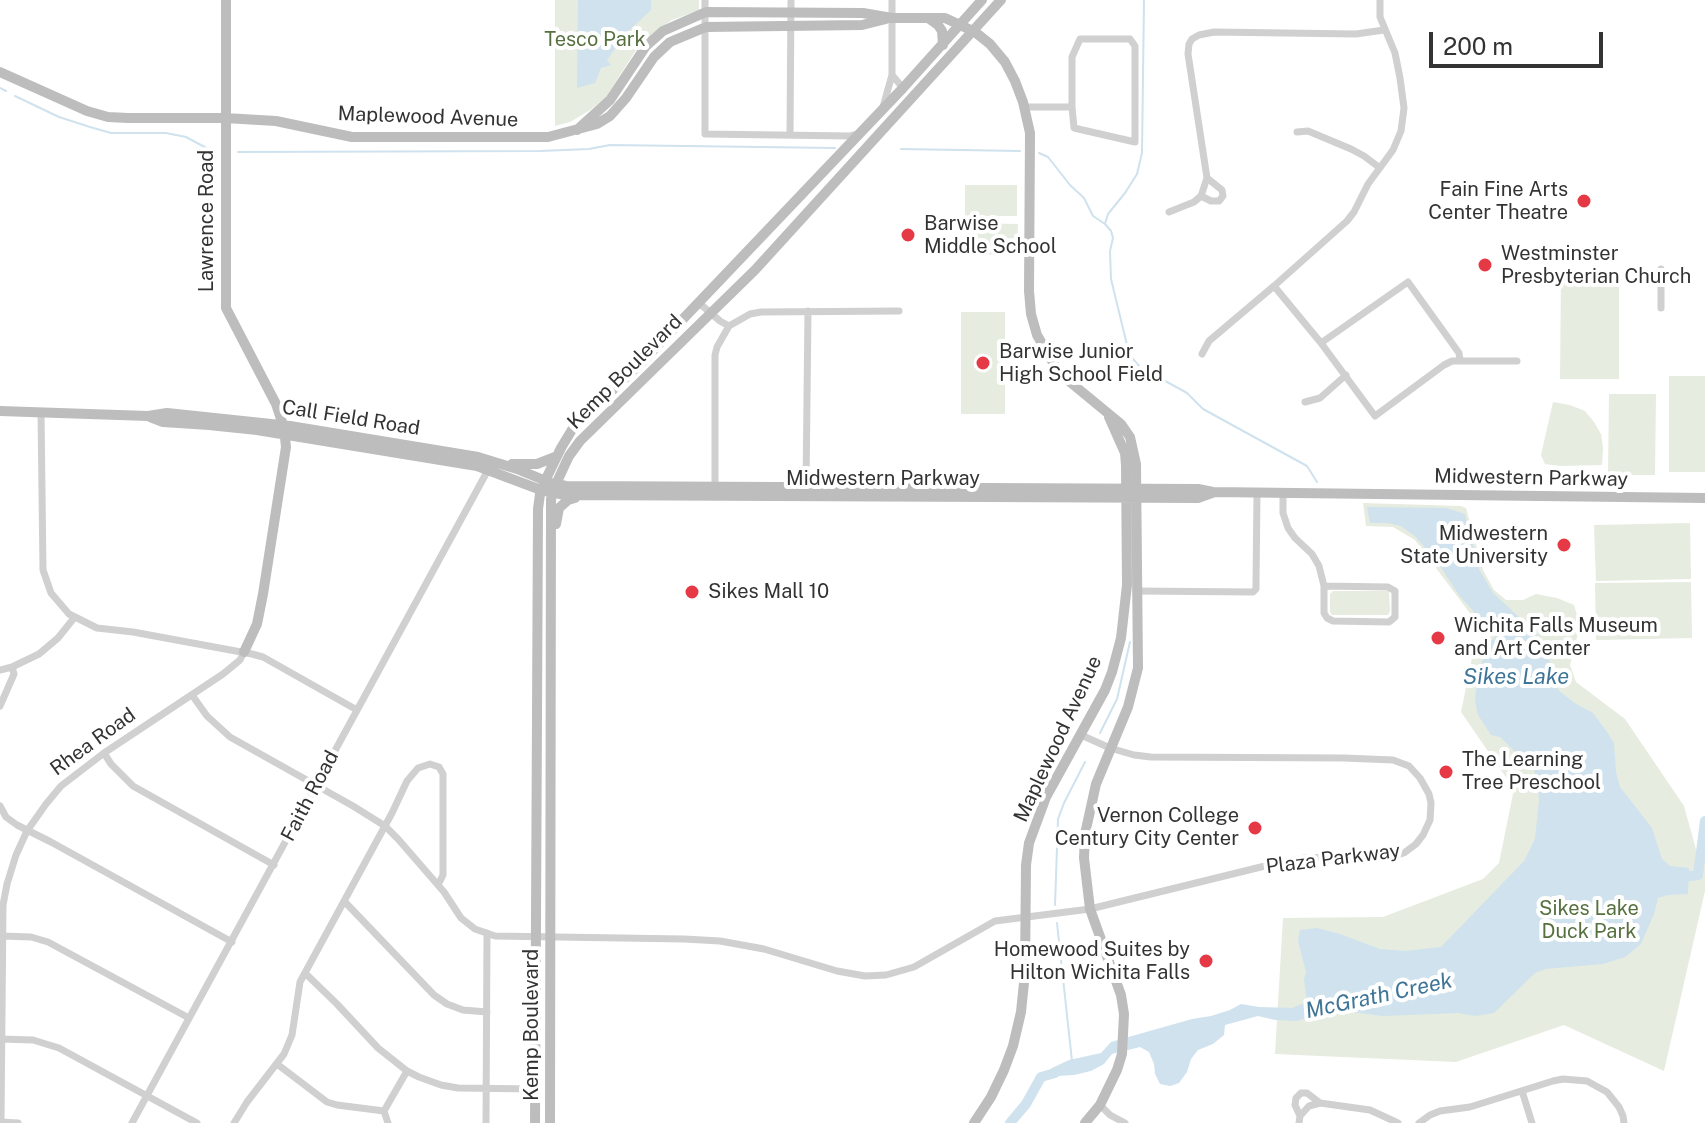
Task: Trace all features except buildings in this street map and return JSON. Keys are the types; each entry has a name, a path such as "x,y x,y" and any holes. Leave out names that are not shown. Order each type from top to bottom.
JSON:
{"main road":[{"name":"Lawrence Road","path":"226,0 226,308 269,389 284,430"},
{"name":"Kemp Boulevard","path":"535,1123 538,509 543,485 573,428 699,303 882,111 982,0"},
{"name":"Kemp Boulevard","path":"550,1123 551,499 555,488 569,456 580,441 755,270 1001,0"},
{"name":"Maplewood Avenue","path":"577,130 610,100 646,46 663,31 706,12 863,13 892,18 945,18 973,30 990,44 1015,81 1030,133 1029,291 1037,335 1064,377 1106,412 1125,453 1133,493 1132,592 1138,668 1128,707 1096,784 1085,834 1090,909 1121,995 1124,1014 1122,1054 1100,1105 1085,1123"},
{"name":"Maplewood Avenue","path":"0,72 87,111 108,117 276,121 352,137 548,137 597,124 610,116 654,57 670,42 706,27 862,25 892,18"},
{"path":"927,18 942,31 943,45"},
{"path":"903,88 913,96"},
{"path":"769,229 782,240"},
{"name":"Call Field Road","path":"0,411 148,416 167,413 409,450 478,457 499,463 543,485"},
{"name":"Rhea Road","path":"244,652 257,624 263,594 284,467 284,430"},
{"name":"Call Field Road","path":"409,450 543,485"},
{"path":"499,463 537,464 556,456"},
{"path":"543,485 555,488"},
{"name":"Midwestern Parkway","path":"555,488 715,487 806,492"},
{"name":"Midwestern Parkway","path":"555,488 592,496 806,492 1133,493 1198,489 1257,493 1705,498"},
{"path":"552,545 557,514 563,503 592,496"},
{"name":"Maplewood Avenue","path":"974,1123 997,1085 1021,1012 1029,843 1046,797 1112,672 1132,592"},
{"path":"535,1089 550,1089"}],"street":[{"path":"705,0 705,134 860,134"},
{"path":"790,134 791,0"},
{"path":"882,111 892,75 892,0"},
{"path":"1202,354 1209,341 1347,221 1368,184 1393,150 1401,131 1404,108 1395,53 1380,17 1380,0"},
{"path":"1169,212 1201,196 1207,178 1188,54 1192,39 1214,32 1356,34 1384,30"},
{"path":"1080,39 1130,39 1135,46 1135,142 1074,128 1072,107 1072,57 1080,39"},
{"path":"892,75 903,88"},
{"path":"1024,107 1072,107"},
{"path":"1297,132 1308,131 1351,149 1380,168"},
{"path":"1201,196 1219,201 1223,196 1222,190 1207,178"},
{"path":"1661,269 1661,308"},
{"path":"1321,343 1408,282 1459,353 1460,360"},
{"path":"1274,286 1375,416 1444,365 1460,360 1517,361"},
{"path":"699,303 729,326"},
{"path":"806,492 808,311"},
{"path":"715,487 715,355 729,326 755,313 899,311"},
{"path":"1305,402 1320,398 1346,375"},
{"path":"41,412 43,570 51,593 62,608 74,618 97,628 263,657 357,710"},
{"name":"Faith Road","path":"132,1123 488,470"},
{"path":"1132,592 1253,592 1256,589 1257,493"},
{"path":"1283,493 1283,513 1288,528 1319,566 1327,618 1333,621 1389,622 1395,617 1395,591 1388,587 1324,586"},
{"path":"0,670 39,654 74,618"},
{"name":"Rhea Road","path":"1,1122 3,905 16,855 27,831 61,786 104,753 223,674 240,660 244,652"},
{"path":"0,706 14,674 12,667"},
{"path":"192,695 207,716 230,737 385,826 438,885 466,924 487,933 486,1123"},
{"name":"Plaza Parkway","path":"487,933 495,936 720,941 764,949 845,973 876,976 914,967 995,921 1090,909 1304,858 1397,855 1416,844 1430,820 1429,794 1420,778 1409,766 1393,760 1151,757 1110,748 1081,735"},
{"path":"104,753 133,786 274,865"},
{"path":"234,1123 284,1054 292,1035 297,992 305,973 407,781 413,772 430,764 439,767 444,778 443,875 438,885"},
{"path":"0,806 6,817 27,831 232,942"},
{"path":"344,901 434,995 463,1010 487,1012"},
{"path":"2,936 31,937 48,942 189,1018"},
{"path":"305,973 378,1048 407,1071 441,1085 458,1088 535,1089"},
{"path":"1,1039 33,1040 59,1048 197,1123"},
{"path":"277,1064 327,1102 384,1111"},
{"path":"388,1123 384,1111 407,1071"},
{"path":"1419,1123 1440,1111 1470,1107 1563,1079 1587,1081 1601,1088 1613,1098 1624,1123"},
{"path":"1522,1091 1532,1123"},
{"path":"1300,1120 1295,1105 1301,1093 1307,1093 1320,1103"},
{"path":"1300,1120 1309,1106 1320,1103 1370,1110 1398,1123"},
{"path":"1100,1105 1125,1123"},
{"path":"1440,1111 1441,1123"},
{"path":"1,1122 18,1123"}],"green space":[{"name":"Tesco Park","path":"555,0 699,0 699,10 672,20 653,33 634,53 606,97 570,122 555,126"},
{"path":"965,185 1017,185 1017,216 965,216"},
{"path":"965,223 1018,224 1017,255 965,254"},
{"path":"1561,279 1619,280 1619,379 1560,379"},
{"name":"Barwise Junior High School Field","path":"961,312 1005,312 1005,414 961,414"},
{"path":"1669,376 1705,376 1705,472 1669,472"},
{"path":"1609,394 1656,394 1655,475 1608,475"},
{"path":"1553,402 1585,411 1594,422 1601,434 1602,465 1545,464 1541,455"},
{"name":"Sikes Lake Duck Park","path":"1363,503 1466,508 1483,570 1494,590 1506,600 1523,600 1536,594 1574,605 1580,625 1570,665 1576,682 1625,719 1684,806 1697,853 1705,855 1705,891 1664,1071 1564,1025 1456,1062 1275,1054 1283,918 1383,917 1483,879 1499,863 1514,789 1461,712 1473,653 1491,624 1475,620 1415,540 1393,527 1366,526"},
{"path":"1690,523 1691,579 1596,581 1594,525"},
{"path":"1691,582 1692,638 1596,640 1595,583"},
{"path":"1333,591 1389,591 1390,611 1388,615 1332,615 1330,594"}],"water":[{"path":"578,0 651,0 651,10 625,34 607,60 611,65 601,68 595,83 577,88"},
{"name":"Sikes Lake","path":"1367,507 1446,508 1465,514 1479,569 1493,593 1535,632 1546,650 1559,691 1593,713 1607,732 1614,743 1620,787 1652,828 1662,859 1670,866 1689,868 1688,894 1658,898 1641,944 1625,957 1603,964 1545,969 1535,973 1494,1013 1475,1016 1458,1013 1383,1016 1351,1012 1296,1021 1258,1016 1225,1025 1224,1035 1198,1050 1179,1083 1170,1086 1160,1084 1149,1052 1140,1047 1112,1054 1104,1064 1091,1071 1041,1077 1069,1060 1101,1053 1111,1042 1211,1016 1241,1004 1292,1008 1307,1002 1306,972 1298,941 1300,930 1317,928 1380,949 1405,951 1441,947 1524,861 1535,839 1539,801 1534,770 1500,737 1491,735 1478,715 1475,700 1483,659 1489,644 1502,629 1496,622 1481,620 1416,537 1401,526 1370,523"}],"waterway":[{"path":"1105,224 1108,214 1137,174 1142,153 1144,0"},
{"path":"0,88 6,91"},
{"path":"15,96 59,117 111,133 166,133 186,137 214,152"},
{"path":"238,152 540,151 610,145 835,148"},
{"path":"901,149 1020,151"},
{"path":"1039,153 1048,157 1084,198 1093,216 1111,231 1111,279 1133,359 1140,367 1187,393 1203,409 1307,466 1317,482"},
{"path":"1100,733 1117,699 1130,642"},
{"path":"1055,905 1058,819 1085,762"},
{"name":"McGrath Creek","path":"1676,878 1698,875 1705,821"},
{"path":"1057,923 1072,1061"},
{"name":"McGrath Creek","path":"1010,1123 1026,1104 1041,1077 1055,1073"}],"place":[{"name":"Fain Fine Arts Center Theatre","path":"1584,201"},
{"name":"Barwise Middle School","path":"908,235"},
{"name":"Westminster Presbyterian Church","path":"1485,265"},
{"name":"Barwise Junior High School Field","path":"983,363"},
{"name":"Midwestern State University","path":"1564,545"},
{"name":"Sikes Mall 10","path":"692,592"},
{"name":"Wichita Falls Museum and Art Center","path":"1438,638"},
{"name":"The Learning Tree Preschool","path":"1446,772"},
{"name":"Vernon College Century City Center","path":"1255,828"},
{"name":"Homewood Suites by Hilton Wichita Falls","path":"1206,961"}]}
